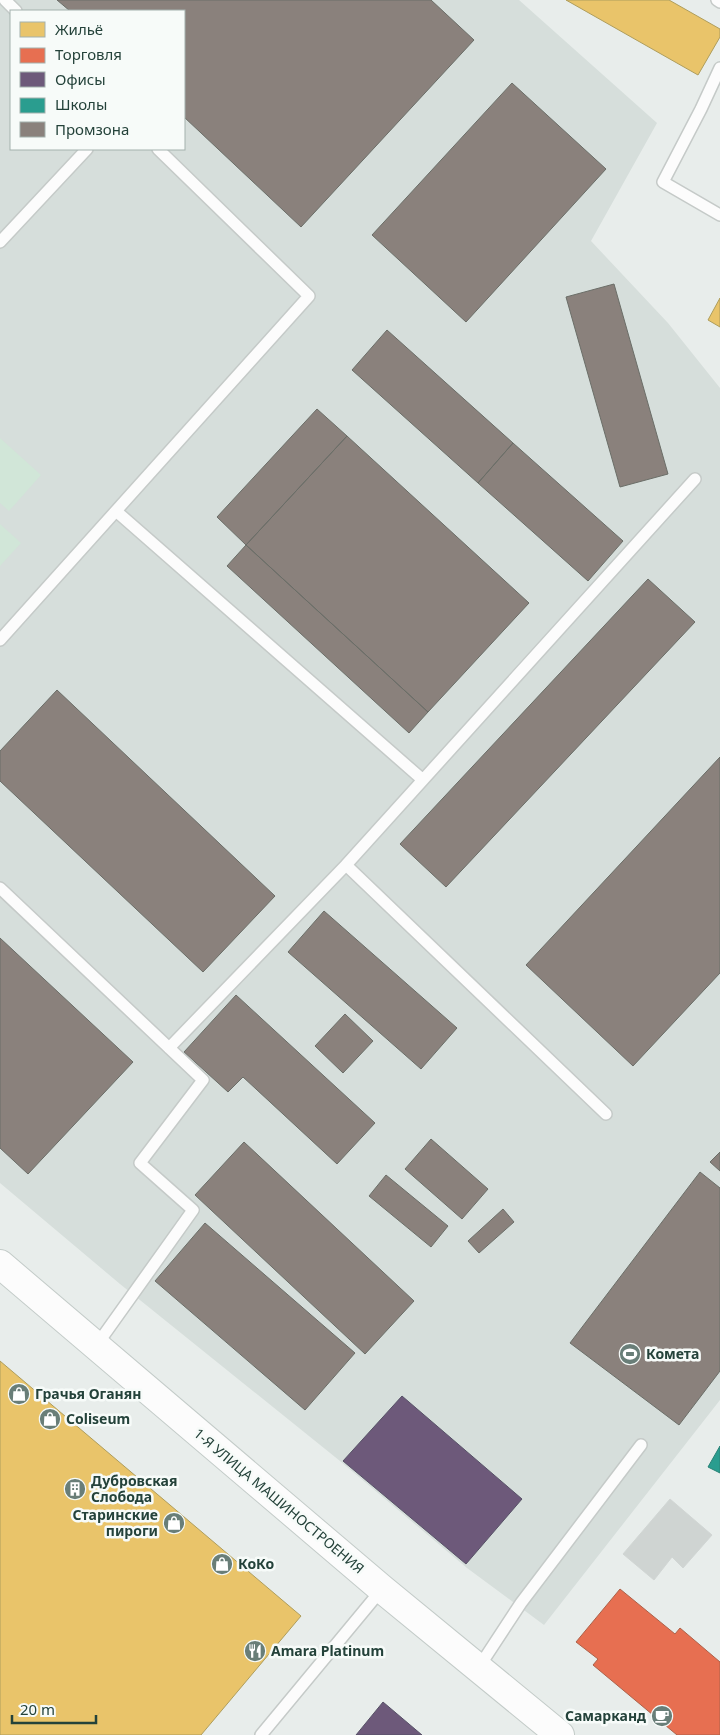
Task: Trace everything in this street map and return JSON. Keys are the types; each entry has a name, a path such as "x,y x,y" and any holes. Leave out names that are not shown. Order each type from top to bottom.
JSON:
{"street":[{"name":"1-Я УЛИЦА МАШИНОСТРОЕНИЯ","path":"0,1264 382,1589 560,1735"}],"lane":[{"path":"5,0 15,10"},
{"path":"720,68 701,110 663,182 720,215"},
{"path":"0,242 87,150"},
{"path":"0,640 309,296 159,150"},
{"path":"169,1048 346,865 695,479"},
{"path":"116,511 423,780"},
{"path":"346,865 606,1114"},
{"path":"0,888 203,1080 140,1163 193,1210 96,1346"},
{"path":"478,1669 522,1603 642,1445"},
{"path":"261,1735 382,1589"}],"shaded area":[{"path":"0,0 519,0 657,123 591,241 668,323 720,388 720,1400 544,1625 467,1568 340,1461 120,1284 0,1183"}],"green space":[{"path":"0,438 41,475 9,511 0,503"},
{"path":"0,524 21,543 0,566"}],"building: Жильё":[{"path":"566,0 669,0 720,29 720,37 698,75"},
{"path":"720,298 720,327 708,320"},
{"name":"Дубровская Слобода","path":"0,1361 301,1616 201,1735 0,1735"}],"building: Торговля":[{"path":"620,1589 675,1634 680,1628 720,1662 720,1735 677,1735 593,1665 598,1659 576,1642"}],"building: Офисы":[{"path":"402,1396 522,1499 466,1564 343,1461"},
{"path":"383,1702 422,1735 356,1735"}],"building: Школы":[{"path":"720,1446 720,1473 708,1467"}],"building: Промзона":[{"path":"57,0 431,0 474,40 301,227 185,118 185,10 69,10"},
{"path":"512,83 606,169 466,322 372,235"},
{"path":"614,284 668,474 620,487 566,297"},
{"path":"387,330 513,443 478,483 352,370"},
{"path":"317,409 347,436 246,545 217,517"},
{"path":"347,436 529,603 428,712 246,545"},
{"path":"513,443 623,541 588,581 478,483"},
{"path":"246,545 428,712 409,733 227,566"},
{"path":"648,579 695,622 446,887 400,844"},
{"path":"57,690 275,896 203,972 0,781 0,751"},
{"path":"720,757 720,973 633,1066 526,965"},
{"path":"324,911 457,1028 421,1069 288,952"},
{"path":"0,938 133,1062 28,1174 0,1148"},
{"path":"236,995 375,1123 337,1164 243,1077 228,1092 184,1052"},
{"path":"345,1014 373,1041 343,1073 315,1046"},
{"path":"431,1139 488,1189 462,1219 405,1169"},
{"path":"244,1142 414,1301 365,1354 195,1195"},
{"path":"720,1152 720,1171 710,1162"},
{"path":"700,1172 720,1188 720,1371 679,1425 570,1343"},
{"path":"386,1175 448,1226 431,1247 369,1196"},
{"path":"503,1209 514,1222 479,1253 468,1241"},
{"path":"205,1223 355,1353 305,1410 155,1281"}],"building: Прочее":[{"path":"670,1499 712,1535 683,1568 672,1557 654,1580 623,1554"}],"place":[{"name":"Комета","path":"630,1354"},
{"name":"Грачья Оганян","path":"19,1394"},
{"name":"Coliseum","path":"50,1419"},
{"name":"Дубровская Слобода","path":"75,1489"},
{"name":"Старинские пироги","path":"174,1523"},
{"name":"КоКо","path":"222,1564"},
{"name":"Amara Platinum","path":"255,1651"},
{"name":"Самарканд","path":"662,1716"}]}
